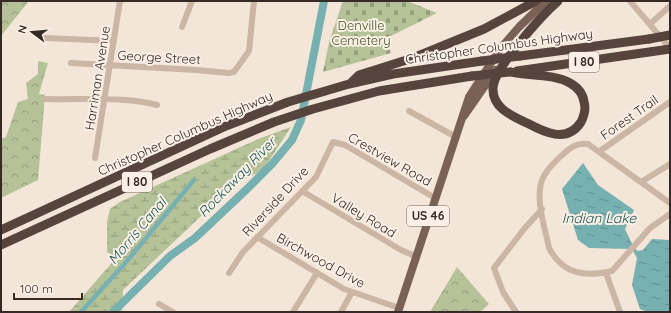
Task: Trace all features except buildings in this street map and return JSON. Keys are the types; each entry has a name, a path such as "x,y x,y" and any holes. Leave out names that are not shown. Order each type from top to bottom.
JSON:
{"highway":[{"path":"349,84 359,75 413,58 484,29 536,1"},
{"name":"US 46","path":"528,31 558,1"},
{"path":"510,72 526,76 560,79 577,88 582,95 585,105 583,117 577,127 563,135 549,134 510,115 501,108 495,99 493,91 496,78 528,31"},
{"name":"Christopher Columbus Highway","path":"1,230 226,126 288,102 324,91 414,70 670,35"},
{"name":"Christopher Columbus Highway","path":"1,246 210,149 274,122 313,109 379,91 472,76 658,52 670,48"}],"main road":[{"name":"US 46","path":"398,310 463,117 466,104 476,84 500,49 519,27 546,1"},
{"name":"US 46","path":"463,117 512,48 528,31"}],"street":[{"name":"Harriman Avenue","path":"95,158 120,1"},
{"path":"182,28 192,1"},
{"name":"George Street","path":"71,63 229,73 234,72 249,51 254,1"},
{"path":"630,1 670,48"},
{"path":"650,24 670,6"},
{"path":"46,38 114,41"},
{"path":"45,99 104,100 157,105"},
{"name":"Forest Trail","path":"600,151 670,102"},
{"path":"409,111 456,137"},
{"name":"Crestview Road","path":"333,142 344,145 435,198"},
{"name":"Riverside Drive","path":"229,273 234,263 257,237 316,177 333,142"},
{"path":"670,203 600,151 588,144 576,145 549,168 540,185 539,195 549,248 556,259 566,267 581,273 593,275 612,271 650,228 670,214"},
{"path":"641,182 670,164"},
{"name":"Valley Road","path":"302,191 401,250 415,256"},
{"path":"514,311 500,285 494,268 524,229 542,209"},
{"name":"Birchwood Drive","path":"257,237 352,292 398,310"},
{"path":"293,312 317,272"},
{"path":"606,273 620,312"},
{"path":"341,312 352,292"},
{"path":"159,304 173,312"}],"green space":[{"path":"1,1 29,1 1,36"},
{"name":"Denville Cemetery","path":"343,1 407,1 437,13 387,38 391,53 323,72 329,42"},
{"path":"38,61 48,63 39,94 45,95 38,180 1,198 1,139 6,137 18,102 28,99 26,83 38,74"},
{"path":"291,127 263,170 235,184 123,290 122,312 69,312 116,258 107,252 107,222 110,209 120,202 258,139"},
{"path":"457,267 489,304 480,312 430,312"}],"water":[{"name":"Indian Lake","path":"583,163 598,185 634,210 625,229 634,248 638,251 643,250 652,239 670,240 670,312 648,312 640,309 632,285 637,258 632,249 589,248 578,240 562,189"}],"waterway":[{"name":"Rockaway River","path":"113,312 170,256 195,238 247,189 272,164 292,140 301,120 324,1"},
{"name":"Morris Canal","path":"81,312 127,261 194,180"}]}
